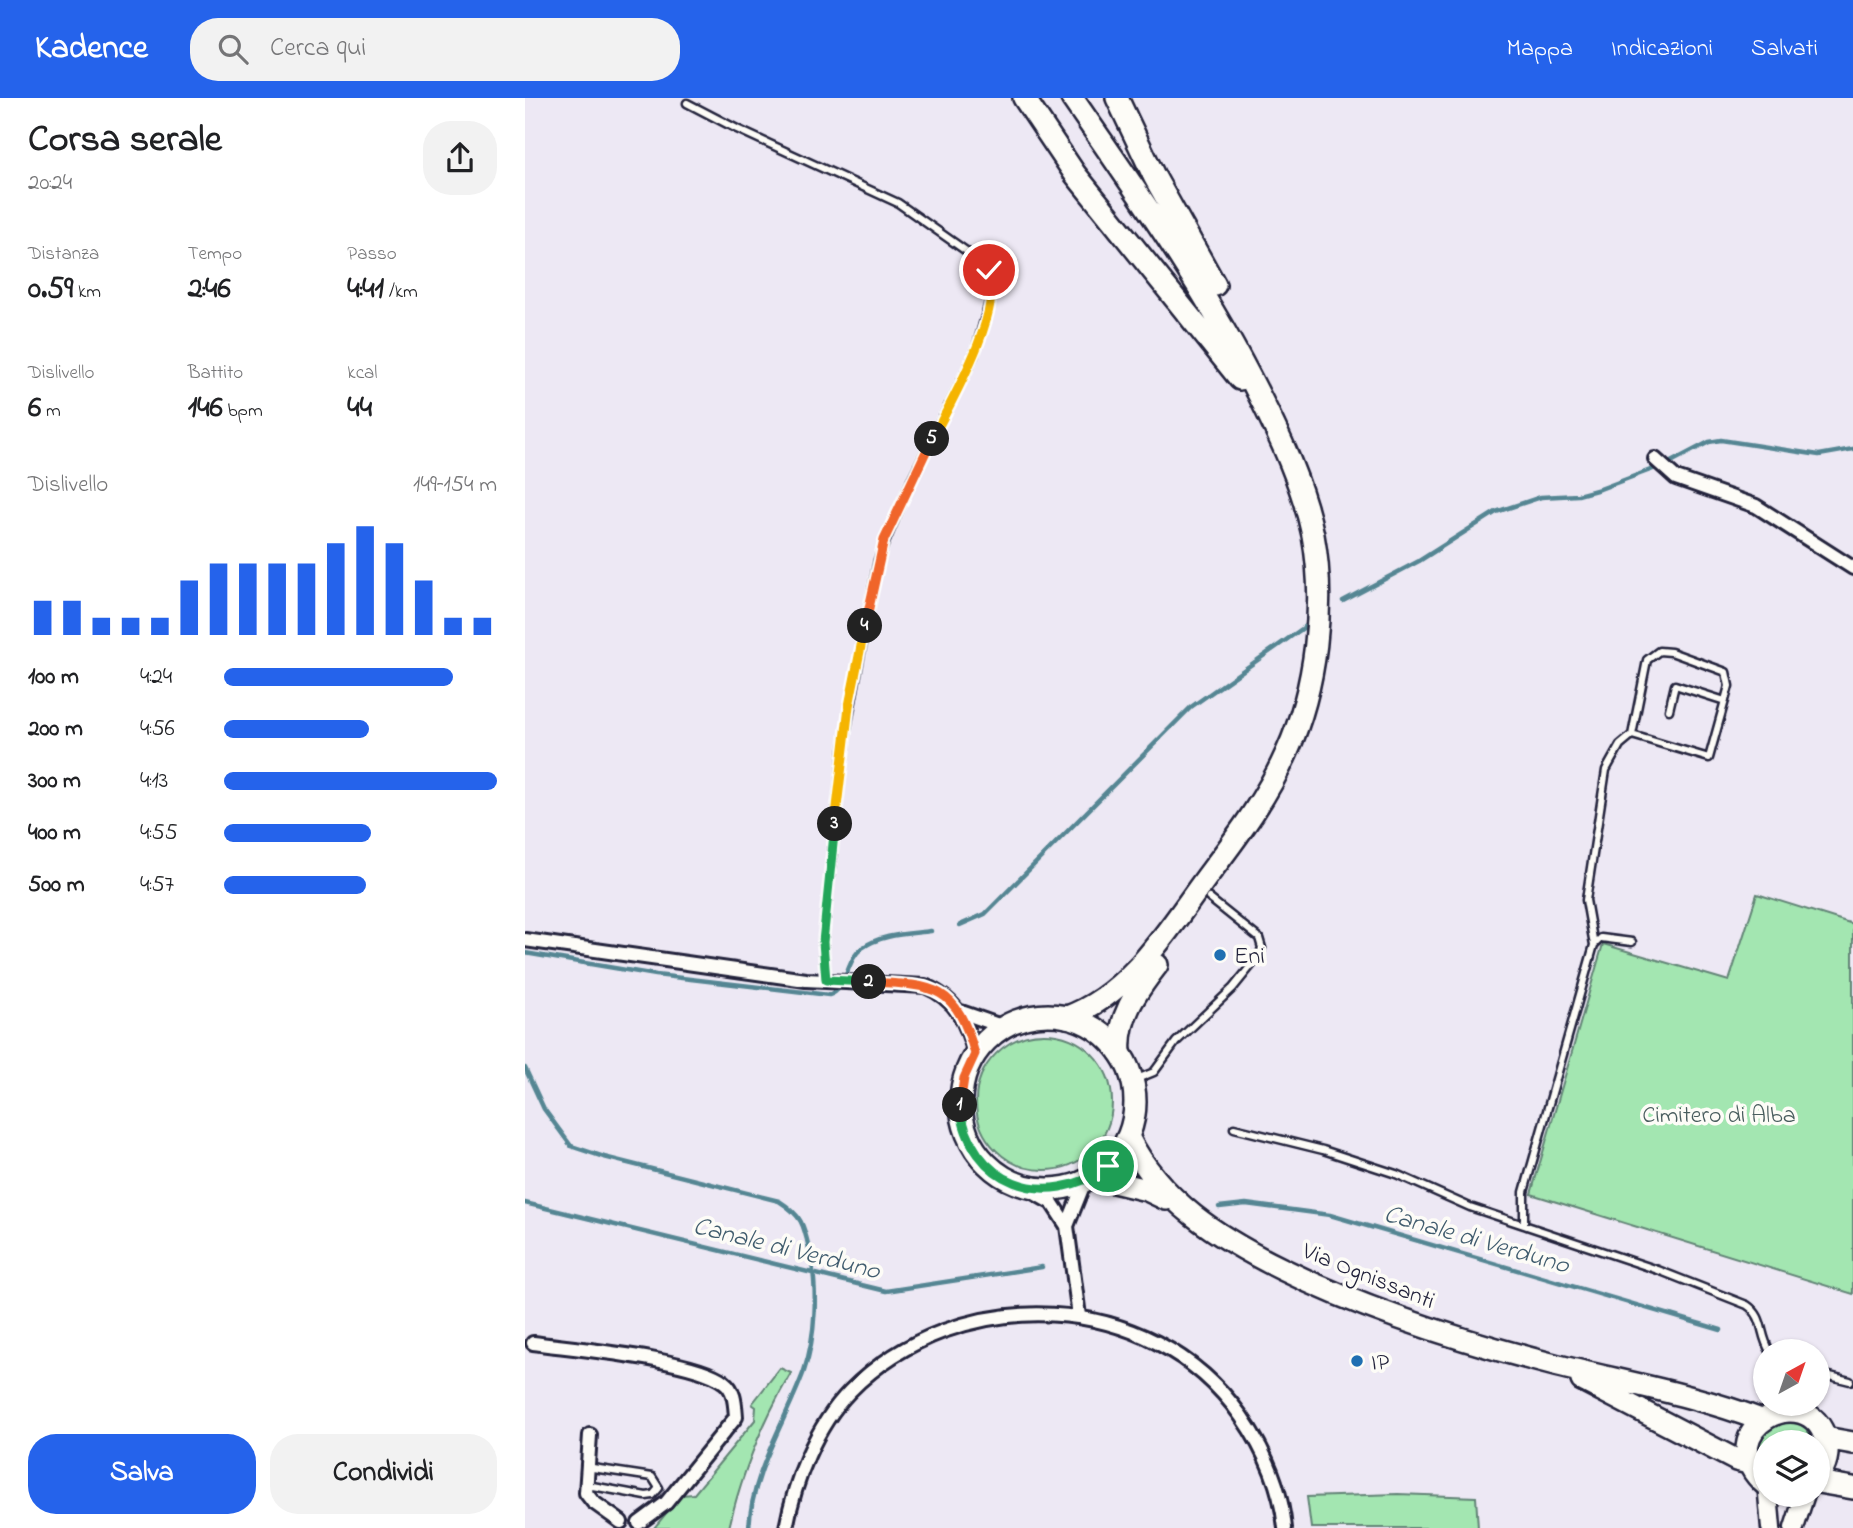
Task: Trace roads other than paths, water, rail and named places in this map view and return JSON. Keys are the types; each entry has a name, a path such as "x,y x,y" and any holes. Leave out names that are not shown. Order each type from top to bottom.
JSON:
{"main road":[{"path":"1024,98 1075,174 1218,350 1272,422"},
{"path":"1067,1017 1103,1002 1132,975 1240,834 1288,751 1308,687 1318,606 1313,536 1293,469 1272,422 1231,340 1190,270 1072,98"},
{"path":"1102,98 1154,176"},
{"path":"1117,98 1154,176 1244,336 1305,463 1324,534 1331,606 1322,690 1299,757 1273,809 1136,995 1124,1016 1119,1037 1120,1053 1132,1081 1135,1109 1128,1137 1119,1153 1089,1179 1058,1189 1021,1186 987,1165 965,1131 961,1091 975,1054 1004,1027 1034,1016 1067,1017 1091,1027 1120,1053"},
{"name":"Via Ognissanti","path":"1128,1137 1153,1179 1184,1208"},
{"name":"Via Ognissanti","path":"1089,1179 1147,1190 1184,1208 1253,1254 1318,1286 1402,1320 1549,1363 1727,1407 1753,1410"},
{"name":"Via Ognissanti","path":"1549,1363 1736,1460 1749,1463"},
{"path":"1753,1468 1749,1463 1749,1440 1770,1416"},
{"path":"1830,1439 1853,1443"},
{"path":"1830,1484 1853,1488"},
{"path":"1769,1507 1771,1528"},
{"path":"1794,1528 1801,1507"}],"street":[{"path":"1655,459 1665,472 1756,506 1853,568"},
{"path":"525,940 714,968 829,980 925,986 939,992 961,1012 1004,1027"},
{"path":"961,1012 975,1054"},
{"path":"1067,1226 1089,1179"},
{"path":"1021,1186 1052,1203 1067,1226 1079,1316"},
{"path":"786,1528 799,1476 821,1432 849,1392 886,1359 930,1335 977,1319 1026,1313 1100,1320 1147,1337 1187,1362 1216,1386 1234,1407 1267,1459 1284,1511 1283,1528"},
{"path":"533,1343 695,1368 725,1382 730,1388 736,1417 666,1503 639,1525 630,1517 620,1525 593,1502 585,1485 590,1436"}],"lane":[{"path":"687,103 898,203 976,258 989,270 992,278 993,288 974,356 908,487 878,560 843,750 823,942 829,980"},
{"path":"1524,1225 1524,1192 1594,944 1586,900 1606,770 1620,745 1632,735 1647,660 1658,651 1722,668 1728,678 1725,701 1709,758 1632,735"},
{"path":"1668,710 1675,685 1725,701"},
{"path":"1132,1081 1154,1072 1176,1042 1233,988 1259,956 1262,948 1259,938 1209,898"},
{"path":"1594,944 1601,937 1632,942"},
{"path":"1234,1128 1323,1150 1396,1174 1470,1207 1658,1270 1747,1305 1760,1317 1764,1339"},
{"path":"1831,1376 1850,1381"},
{"path":"585,1485 646,1496 653,1495 659,1488 655,1478 649,1476 586,1466"},
{"path":"1284,1511 1293,1528"}],"waterway":[{"path":"1343,601 1419,561 1496,512 1541,497 1578,495 1600,489 1669,463 1709,442 1721,440 1819,455 1853,449"},
{"path":"960,925 985,914 1191,707 1306,626"},
{"path":"525,953 656,975 829,995 839,987 857,953 869,943 886,937 931,931"},
{"path":"525,1068 544,1109 571,1146 604,1157 779,1201 793,1212 801,1223 810,1253 814,1282 815,1312 811,1343 804,1371 756,1487 749,1528"},
{"name":"Canale di Verduno","path":"525,1203 886,1291 1042,1267"},
{"name":"Canale di Verduno","path":"1219,1207 1246,1204 1330,1215 1721,1330"}],"place":[{"name":"Eni","path":"1220,955"},
{"name":"IP","path":"1357,1361"}],"park label":[{"name":"Cimitero di Alba","path":"1719,1114"}]}
